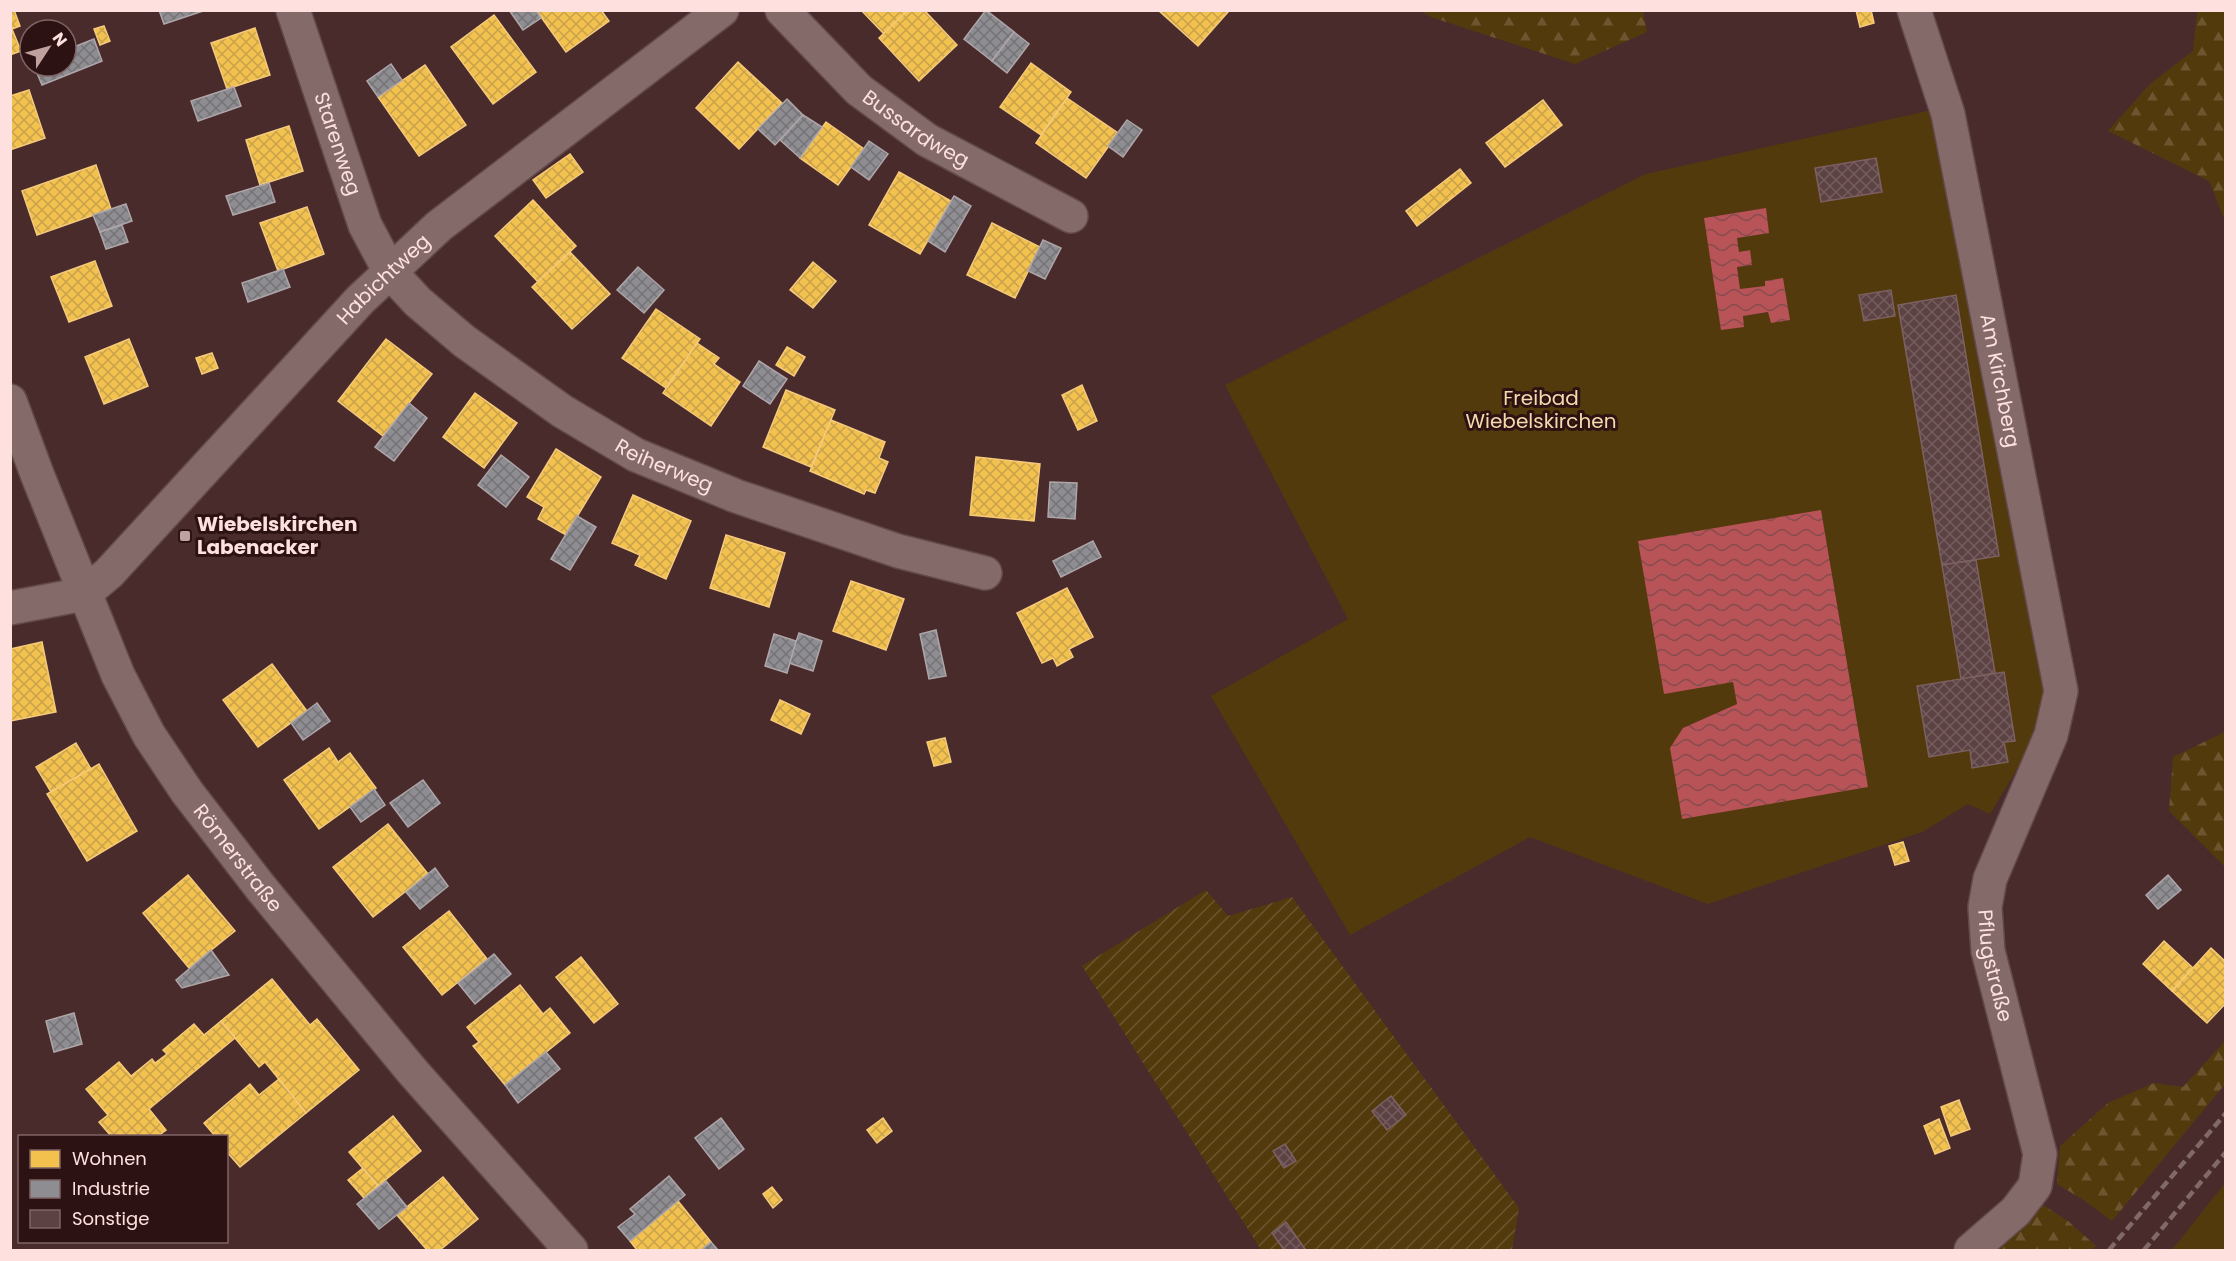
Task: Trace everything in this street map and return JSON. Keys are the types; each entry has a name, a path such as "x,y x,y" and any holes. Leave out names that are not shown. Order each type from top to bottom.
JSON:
{"street":[{"name":"Starenweg","path":"293,10 365,225 390,272"},
{"name":"Habichtweg","path":"84,594 109,573 360,300 439,226 722,10"},
{"name":"Bussardweg","path":"782,10 859,90 927,141 1071,216"},
{"name":"Am Kirchberg","path":"1914,10 1948,114 2061,691 2051,735 2044,752"},
{"name":"Reiherweg","path":"390,272 418,302 464,340 562,411 636,455 736,496 898,551 985,573"},
{"name":"Römerstraße","path":"10,401 84,594 118,675 149,735 187,792 261,888 412,1071 571,1251"},
{"path":"10,608 84,594"},
{"name":"Pflugstraße","path":"1971,1251 2016,1211 2035,1186 2040,1154 1988,951 1985,907 1990,879 2044,752"}],"green space":[{"path":"1420,11 1643,11 1647,32 1575,64 1431,17"},
{"path":"2197,11 2225,11 2225,221 2209,181 2108,131 2150,84 2193,51"},
{"name":"Freibad Wiebelskirchen","path":"1936,109 2049,689 2037,736 1990,814 1968,804 1922,832 1708,904 1530,837 1350,935 1211,696 1348,619 1225,385 1646,174","holes":["1766,208 1737,237 1739,252 1752,265 1737,267 1740,290 1766,286 1769,312 1743,316 1704,218","1821,511 1868,787 1683,728 1737,704 1733,682"]},
{"path":"2225,732 2225,867 2169,811 2173,757"},
{"path":"1206,890 1228,916 1292,897 1519,1208 1512,1250 1261,1250 1082,966"},
{"path":"2225,1041 2225,1084 2112,1221 2057,1184 2060,1146 2108,1103 2154,1083 2183,1087"},
{"path":"2225,1183 2225,1250 2172,1250"},
{"path":"2043,1205 2068,1221 2096,1246 2092,1250 1994,1250"}],"water":[{"path":"1766,208 1769,233 1737,238 1739,252 1750,250 1752,265 1737,267 1740,289 1765,286 1765,281 1783,278 1790,320 1771,323 1768,312 1743,316 1744,327 1721,330 1704,218"},
{"path":"1821,510 1868,787 1682,819 1670,748 1683,728 1737,704 1733,682 1664,694 1638,541"}],"building: Wohnen":[{"path":"10,10 14,10 18,27 12,29 18,44 18,52 10,55"},
{"path":"536,10 601,10 609,21 566,52"},
{"path":"861,10 908,10 884,34"},
{"path":"908,10 924,10 957,45 919,81 879,38"},
{"path":"1158,10 1226,10 1228,12 1198,46"},
{"path":"1856,10 1871,10 1874,23 1860,27"},
{"path":"494,15 536,72 493,104 451,47"},
{"path":"104,26 110,41 100,45 94,29"},
{"path":"255,28 270,75 227,89 211,43"},
{"path":"738,62 782,103 739,149 696,108"},
{"path":"1031,63 1071,92 1041,135 1000,107"},
{"path":"425,65 466,125 419,156 378,97"},
{"path":"29,90 45,138 10,150 10,96"},
{"path":"1067,98 1118,133 1086,178 1036,143"},
{"path":"1543,100 1562,125 1505,167 1486,143"},
{"path":"826,122 864,149 838,185 800,158"},
{"path":"289,126 303,171 260,185 246,140"},
{"path":"570,154 583,172 546,198 533,180"},
{"path":"96,165 111,209 37,235 22,191"},
{"path":"1460,169 1471,183 1417,226 1406,211"},
{"path":"899,172 951,201 920,254 869,225"},
{"path":"533,200 576,246 538,282 495,236"},
{"path":"307,207 324,254 278,271 260,223"},
{"path":"992,223 1040,247 1015,298 967,275"},
{"path":"570,252 610,294 572,329 532,287"},
{"path":"95,261 112,306 69,322 51,277"},
{"path":"813,262 836,281 813,308 790,290"},
{"path":"656,309 700,339 666,388 622,358"},
{"path":"129,339 148,386 104,404 85,357"},
{"path":"386,339 432,374 383,436 338,401"},
{"path":"697,343 719,358 714,364 740,382 711,426 663,393"},
{"path":"787,347 805,357 794,376 776,365"},
{"path":"212,353 218,368 202,374 196,358"},
{"path":"1082,385 1097,421 1078,430 1062,395"},
{"path":"786,390 835,410 811,467 763,447"},
{"path":"475,393 517,423 484,468 443,437"},
{"path":"831,420 885,442 879,458 888,462 875,493 866,490 864,494 810,471"},
{"path":"556,449 601,477 566,535 538,519 544,507 527,497"},
{"path":"976,457 1040,464 1034,521 970,515"},
{"path":"633,495 691,521 666,579 635,565 640,555 612,543"},
{"path":"726,535 785,553 769,607 710,588"},
{"path":"851,581 904,599 886,650 833,631"},
{"path":"1067,588 1093,637 1069,649 1073,657 1057,666 1053,658 1042,663 1017,613"},
{"path":"42,642 56,712 10,721 10,649"},
{"path":"272,664 307,711 258,747 223,700"},
{"path":"780,700 810,714 801,734 771,720"},
{"path":"945,738 951,762 934,766 927,742"},
{"path":"76,743 91,769 51,792 36,767"},
{"path":"329,748 338,762 350,753 376,788 319,829 284,780"},
{"path":"99,764 137,831 87,861 47,794"},
{"path":"388,824 428,874 373,917 333,867"},
{"path":"1903,842 1909,861 1895,865 1889,846"},
{"path":"188,875 235,931 189,968 143,913"},
{"path":"449,911 487,959 442,995 403,947"},
{"path":"2164,941 2193,968 2172,991 2143,964"},
{"path":"2211,948 2226,962 2226,1003 2207,1023 2172,991"},
{"path":"581,957 618,1004 594,1023 556,977"},
{"path":"272,979 310,1025 317,1019 359,1070 306,1113 265,1062 259,1067 221,1021"},
{"path":"520,985 543,1014 550,1008 570,1033 505,1085 473,1046 479,1042 467,1027"},
{"path":"221,1021 235,1038 149,1109 166,1130 159,1135 110,1135 99,1122 108,1115 86,1089 119,1062 131,1076 152,1059 155,1063 167,1054 163,1050 194,1024 204,1035"},
{"path":"279,1079 306,1113 240,1167 228,1153 228,1135 214,1135 204,1123 250,1084 259,1095"},
{"path":"1959,1100 1970,1129 1951,1136 1941,1107"},
{"path":"393,1116 421,1151 378,1186 349,1152"},
{"path":"883,1118 892,1131 877,1143 867,1130"},
{"path":"1939,1119 1950,1148 1935,1154 1924,1126"},
{"path":"363,1168 378,1186 364,1198 348,1180"},
{"path":"443,1177 478,1219 440,1250 427,1250 397,1215"},
{"path":"772,1187 782,1200 773,1208 763,1194"},
{"path":"678,1201 711,1242 701,1250 637,1250 630,1241"}],"building: Industrie":[{"path":"159,10 206,10 164,24"},
{"path":"509,10 536,10 541,18 523,30"},
{"path":"986,10 1014,32 992,61 964,39"},
{"path":"1014,32 1029,44 1007,73 992,61"},
{"path":"94,39 102,61 78,71 78,45"},
{"path":"391,64 402,80 378,97 367,81"},
{"path":"39,78 60,78 42,85"},
{"path":"234,87 241,106 198,121 191,101"},
{"path":"787,99 803,115 775,145 758,129"},
{"path":"803,115 822,127 800,158 780,140"},
{"path":"1127,120 1142,130 1123,157 1108,146"},
{"path":"869,141 888,154 869,180 851,167"},
{"path":"269,183 275,202 233,215 226,196"},
{"path":"954,196 971,206 945,252 928,241"},
{"path":"126,204 132,221 100,232 93,215"},
{"path":"122,225 128,242 106,249 100,232"},
{"path":"1043,240 1061,248 1045,279 1028,271"},
{"path":"638,267 664,290 644,313 617,290"},
{"path":"283,269 290,287 248,302 242,283"},
{"path":"759,361 787,379 770,404 743,386"},
{"path":"409,403 427,418 394,461 375,447"},
{"path":"501,455 529,477 506,507 478,485"},
{"path":"1050,482 1077,483 1075,519 1048,517"},
{"path":"577,516 596,527 570,570 551,559"},
{"path":"1093,541 1101,557 1061,577 1053,561"},
{"path":"936,630 946,676 929,679 920,634"},
{"path":"799,633 822,641 813,671 789,663"},
{"path":"774,634 796,641 787,673 765,666"},
{"path":"317,703 330,721 303,740 291,723"},
{"path":"423,780 440,803 408,827 390,803"},
{"path":"374,789 385,805 361,822 350,807"},
{"path":"435,868 448,886 420,909 406,892"},
{"path":"2168,875 2181,890 2158,909 2146,895"},
{"path":"211,950 229,975 182,988 176,980"},
{"path":"494,954 511,974 475,1004 458,983"},
{"path":"74,1013 82,1044 54,1052 46,1021"},
{"path":"546,1052 560,1069 518,1103 505,1085"},
{"path":"721,1118 744,1149 719,1169 695,1138"},
{"path":"669,1176 685,1195 630,1241 618,1227 635,1214 630,1209"},
{"path":"386,1181 407,1207 379,1229 357,1204"},
{"path":"711,1242 718,1250 701,1250"}],"building: Sonstige":[{"path":"1876,158 1882,192 1821,202 1815,168"},
{"path":"1891,290 1895,316 1864,321 1859,295"},
{"path":"1956,295 1999,556 1942,565 1898,305"},
{"path":"1976,560 1995,673 1961,679 1942,565"},
{"path":"2004,672 2015,741 2004,742 2008,762 1972,768 1970,750 1929,757 1917,686"},
{"path":"1391,1096 1406,1115 1387,1130 1372,1111"},
{"path":"1285,1144 1296,1161 1284,1168 1273,1151"},
{"path":"1286,1222 1305,1249 1284,1250 1272,1233"}],"railway":[{"path":"2109,1250 2226,1113"},
{"path":"2144,1250 2226,1152"}],"place":[{"name":"Wiebelskirchen Labenacker","path":"185,536"}]}
